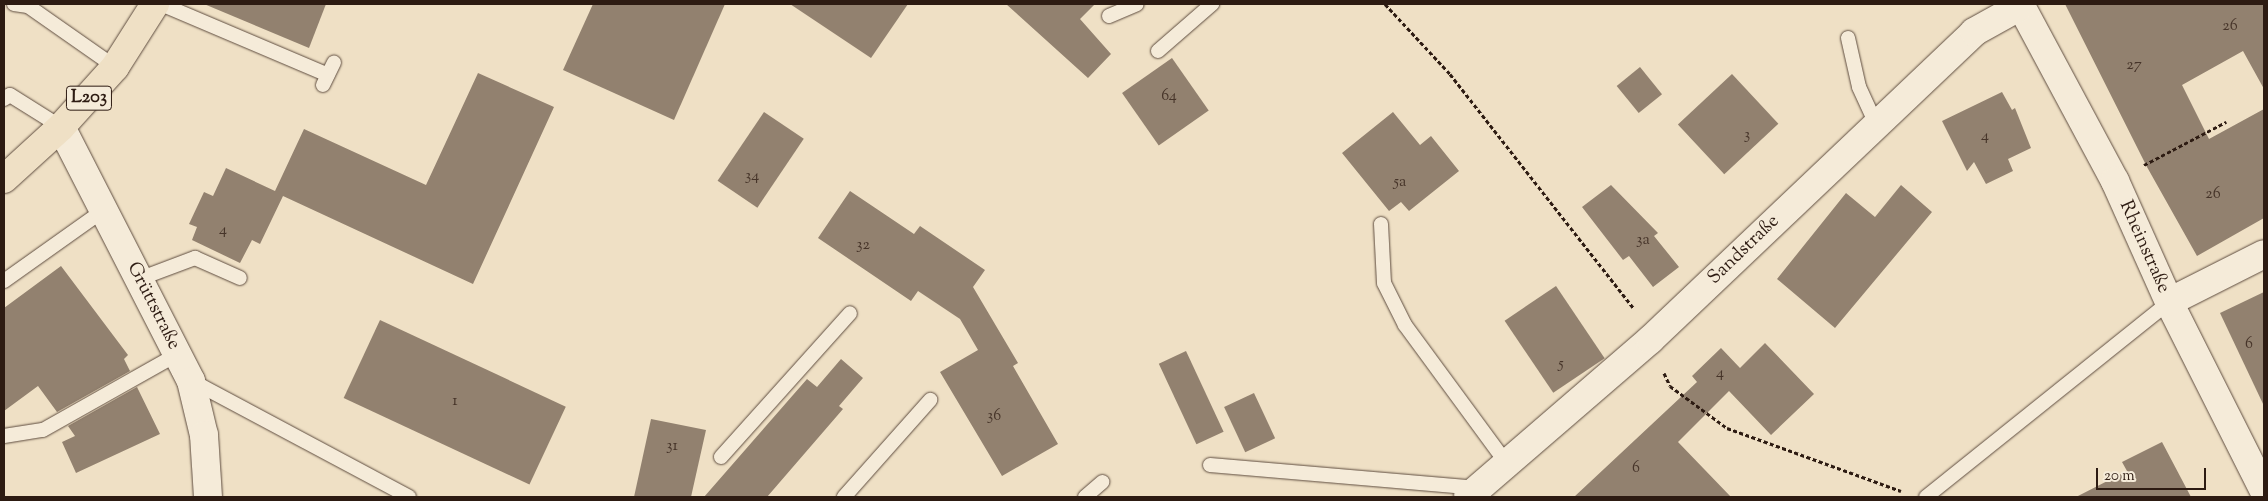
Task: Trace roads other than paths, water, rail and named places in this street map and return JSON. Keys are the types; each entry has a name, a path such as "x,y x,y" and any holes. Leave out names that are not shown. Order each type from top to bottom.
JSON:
{"main road":[{"name":"L203","path":"4,179 61,127 115,68 155,4"}],"street":[{"name":"Sandstraße","path":"1474,493 1650,340 1974,32 2021,5"},
{"name":"Rheinstraße","path":"2021,5 2115,181 2169,302 2264,492"},
{"name":"Grüttstraße","path":"61,127 191,381 204,435 208,497"},
{"path":"2169,302 2264,254"}],"lane":[{"path":"14,4 28,6 115,68"},
{"path":"161,4 328,74"},
{"path":"1109,16 1137,4"},
{"path":"1158,51 1212,4"},
{"path":"1848,38 1859,87 1876,124"},
{"path":"6,93 61,127"},
{"path":"4,280 104,210"},
{"path":"1381,224 1384,283 1405,325 1507,464"},
{"path":"139,279 195,258 240,278"},
{"path":"1926,497 2169,302"},
{"path":"721,457 850,313"},
{"path":"4,436 43,430 178,354"},
{"path":"191,381 408,497"},
{"path":"844,497 930,400"},
{"path":"1210,465 1474,493"},
{"path":"1085,497 1102,482"}]}
